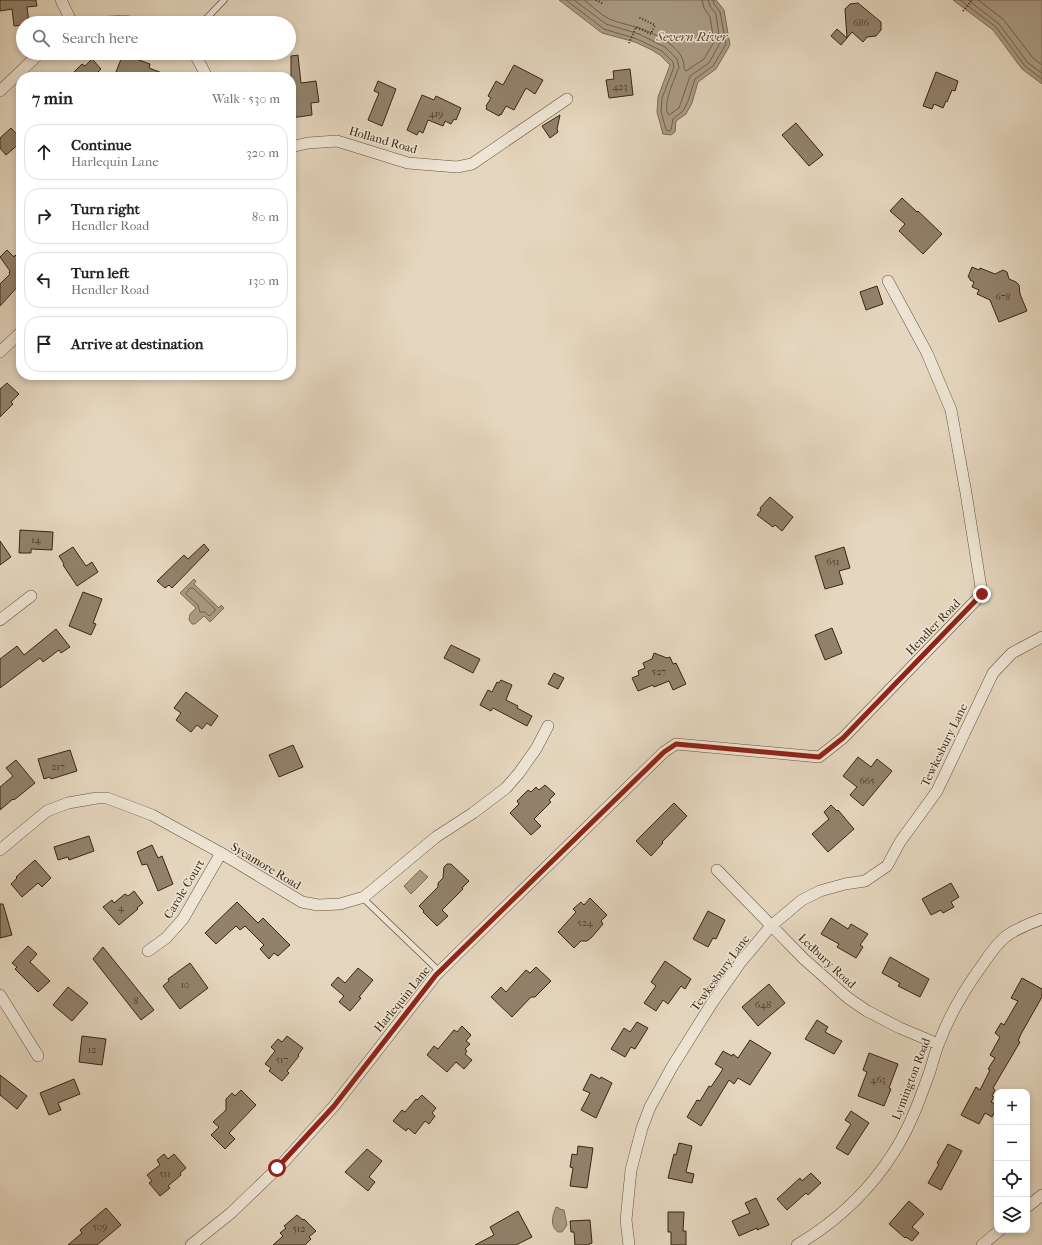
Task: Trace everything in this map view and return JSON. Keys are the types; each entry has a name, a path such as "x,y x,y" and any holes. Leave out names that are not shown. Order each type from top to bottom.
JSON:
{"street":[{"path":"61,0 69,16"},
{"path":"20,72 33,60"},
{"path":"198,60 204,72"},
{"path":"0,91 16,76"},
{"name":"Holland Road","path":"296,146 308,142 337,141 408,163 457,167 472,164 567,99"},
{"name":"Hendler Road","path":"676,744 819,757 843,738 982,594 951,410 927,353 888,281"},
{"path":"0,352 16,337"},
{"path":"0,620 31,596"},
{"name":"Tewkesbury Lane","path":"629,1245 626,1220 631,1170 642,1128 650,1107 672,1067 712,1002 740,963 771,926 802,900 820,891 865,881 887,866 900,842 937,791 993,673 1012,654 1042,636"},
{"name":"Sycamore Road","path":"0,850 48,811 68,803 107,798 152,815 221,853 302,902 318,905 340,904 364,897 436,837 473,813 506,788 536,749 548,726"},
{"name":"Harlequin Lane","path":"191,1245 231,1213 282,1164 334,1106 440,972 664,752 676,744"},
{"name":"Carole Court","path":"148,951 166,938 183,919 221,853"},
{"name":"Ledbury Road","path":"717,870 771,926 833,986 848,998 867,1011 900,1028 938,1044"},
{"name":"Lymington Road","path":"797,1245 814,1235 841,1214 870,1186 894,1152 920,1099 938,1044 954,1007 972,978 1005,938 1042,919"},
{"path":"0,995 38,1056"},
{"path":"1030,1205 1042,1195"},
{"path":"982,1245 996,1233"}],"lane":[{"path":"209,16 224,0"},
{"path":"364,897 366,902 440,972"}],"path":[{"path":"596,0 603,4"},
{"path":"963,11 972,0"},
{"path":"629,43 636,27 651,34 655,25 638,17"}],"water":[{"name":"Severn River","path":"559,0 716,0 724,10 730,45 716,69 698,82 692,103 686,114 676,121 675,132 671,135 663,134 657,112 658,97 670,65 660,55 650,49 635,42 602,33"},
{"path":"953,0 1042,0 1042,84 1022,69 993,30"},
{"path":"194,579 196,581 194,584 219,608 221,605 224,608 210,622 204,616 195,624 192,624 189,620 190,614 196,608 180,593"},
{"path":"420,870 428,877 411,894 404,886"},
{"path":"556,1207 564,1210 567,1225 562,1232 558,1232 553,1226 553,1217"}],"building":[{"path":"0,0 36,0 37,6 27,7 28,16 16,16 16,26 14,26 12,9 0,11"},
{"path":"858,3 881,22 881,30 876,36 867,37 863,42 852,32 847,38 845,9 850,4"},
{"path":"837,29 847,38 841,45 831,36"},
{"path":"296,55 298,55 301,83 316,81 319,102 311,103 312,115 296,117 296,72 291,72 291,60 296,60"},
{"path":"93,60 101,69 98,72 74,72 82,64 85,66"},
{"path":"121,60 139,60 150,64 149,68 160,72 116,72"},
{"path":"514,65 543,80 535,94 526,88 514,110 506,106 499,116 486,109 486,106 491,98 488,96 496,81 503,85"},
{"path":"630,69 633,95 609,98 606,80 614,79 613,71"},
{"path":"936,72 958,81 955,91 952,90 943,108 934,104 932,109 923,106"},
{"path":"378,81 396,89 382,126 368,120 379,93 374,91"},
{"path":"422,95 434,100 436,96 461,108 456,120 454,119 451,124 445,121 443,126 428,120 423,133 419,131 417,135 407,130"},
{"path":"560,115 557,129 558,132 550,138 542,126"},
{"path":"796,123 823,155 809,166 782,135"},
{"path":"11,128 16,134 16,146 6,155 0,148 0,138"},
{"path":"902,198 942,234 923,254 899,231 905,224 890,211"},
{"path":"7,250 14,257 15,255 16,256 16,288 0,306 0,284 10,274 10,271 0,257"},
{"path":"972,267 979,270 980,268 995,274 1003,270 1007,272 1009,279 1019,285 1020,294 1027,311 999,322 990,300 977,294 979,290 972,287 974,282 968,277"},
{"path":"877,286 883,304 866,310 860,292"},
{"path":"7,383 19,394 11,402 13,404 0,417 0,389"},
{"path":"770,497 793,517 782,531 775,525 773,527 757,515 761,510 760,508"},
{"path":"20,530 53,532 52,550 31,549 31,553 19,553"},
{"path":"0,541 11,557 0,565"},
{"path":"204,544 209,550 172,588 169,585 165,588 157,581 184,555 188,559"},
{"path":"73,547 86,566 92,562 98,572 77,586 63,565 64,564 59,556"},
{"path":"844,547 850,568 839,571 843,584 825,589 815,556"},
{"path":"83,592 102,599 93,623 96,624 91,635 69,626"},
{"path":"832,628 842,653 825,660 815,635"},
{"path":"56,629 70,647 61,653 59,650 43,662 40,658 0,688 0,659 17,646 24,655"},
{"path":"451,645 480,659 473,673 444,658"},
{"path":"654,653 667,658 670,657 673,664 676,663 686,684 673,690 669,681 638,691 632,678 639,675 638,671 645,668 643,663 652,659"},
{"path":"554,673 564,678 558,689 548,684"},
{"path":"501,680 512,685 506,700 532,716 527,726 493,708 491,711 480,705 488,690 492,692 497,682 499,683"},
{"path":"186,692 218,716 211,726 207,723 202,729 197,725 191,732 176,720 181,713 174,708"},
{"path":"293,745 303,767 279,777 269,755"},
{"path":"70,750 77,771 51,779 50,777 44,779 38,759"},
{"path":"858,757 871,767 877,759 892,771 863,806 850,795 857,787 843,776"},
{"path":"16,760 35,783 0,810 0,787 13,776 6,768"},
{"path":"545,785 555,794 549,800 551,802 534,819 541,826 531,835 510,813 519,804 517,801 528,790 531,792 536,787 539,790"},
{"path":"674,803 687,816 651,856 636,841"},
{"path":"831,805 837,811 838,810 854,829 828,852 812,834 829,819 824,812"},
{"path":"89,836 94,851 69,860 68,857 58,860 54,847"},
{"path":"152,845 158,858 162,856 173,884 158,891 147,864 142,865 137,852"},
{"path":"35,860 51,878 42,887 38,883 22,897 11,884 17,878 16,877"},
{"path":"447,864 451,864 469,881 442,910 448,916 437,926 419,906 438,887 438,883 443,878 444,867"},
{"path":"951,883 959,897 951,902 954,907 943,913 941,910 931,915 922,899"},
{"path":"134,891 143,903 119,925 103,907 112,900 114,903 125,894 128,896"},
{"path":"590,898 607,915 601,921 603,924 592,937 587,941 581,941 574,948 558,932 576,912 573,909 581,902 584,905"},
{"path":"237,902 258,923 263,918 290,945 278,956 274,953 269,959 260,949 264,945 245,926 240,930 236,926 216,944 205,933"},
{"path":"0,904 3,904 12,935 0,938"},
{"path":"708,911 725,920 716,939 713,938 708,947 693,939"},
{"path":"831,918 848,929 851,924 868,934 860,945 863,947 856,958 837,947 839,944 821,934"},
{"path":"28,946 37,954 30,962 50,981 38,992 15,969 17,967 12,963"},
{"path":"103,947 154,1010 141,1020 93,959"},
{"path":"890,957 929,979 920,997 898,986 900,983 882,973"},
{"path":"665,961 691,979 685,989 681,986 668,1004 663,1000 656,1011 644,1003 656,986 651,982"},
{"path":"190,963 208,988 180,1009 163,986 169,981 168,979"},
{"path":"536,967 551,981 535,997 531,997 512,1017 491,997 501,987 506,992 526,970 530,973"},
{"path":"358,968 373,980 350,1011 339,1002 344,996 331,985 338,977 345,983"},
{"path":"1022,978 1042,989 1042,997 1021,1034 1018,1041 1020,1042 993,1088 994,1092 992,1096 994,1097 991,1102 994,1104 994,1113 992,1117 985,1113 979,1124 961,1115 976,1087 980,1090 990,1070 988,1069 995,1058 990,1055 1000,1037 995,1033 1001,1023 1004,1025 1018,1001 1011,998"},
{"path":"769,984 785,1003 758,1026 742,1007"},
{"path":"68,987 88,1003 72,1021 53,1005"},
{"path":"817,1020 828,1027 825,1032 842,1041 834,1054 805,1039"},
{"path":"637,1022 648,1028 635,1049 631,1047 625,1057 611,1049 624,1028 630,1032"},
{"path":"462,1026 471,1035 466,1041 470,1044 465,1049 467,1051 465,1054 472,1060 464,1069 456,1062 447,1072 427,1055 434,1046 438,1049 454,1030 457,1032"},
{"path":"82,1036 106,1039 102,1065 79,1062"},
{"path":"287,1036 303,1048 298,1055 299,1056 287,1071 289,1073 282,1081 269,1071 271,1068 265,1064 275,1051 271,1047 278,1039 282,1042"},
{"path":"750,1040 771,1053 750,1085 738,1078 734,1084 729,1080 701,1126 687,1117 697,1100 700,1101 709,1086 711,1087 723,1069 715,1064 723,1051 732,1056 733,1054 738,1058"},
{"path":"869,1053 898,1064 889,1088 891,1089 884,1106 858,1096 867,1072 863,1070"},
{"path":"591,1074 612,1083 596,1118 581,1110 590,1093 583,1090"},
{"path":"0,1075 27,1096 17,1109 0,1095"},
{"path":"74,1079 80,1094 58,1103 61,1110 49,1115 40,1093"},
{"path":"241,1090 256,1105 229,1133 235,1139 225,1149 211,1135 219,1127 213,1122 226,1110 226,1099 232,1093 235,1096"},
{"path":"422,1095 436,1108 432,1113 435,1116 429,1124 425,1121 415,1134 408,1128 406,1131 393,1121 402,1110 405,1112 416,1099 417,1100"},
{"path":"851,1111 869,1123 848,1155 836,1148 851,1124 845,1120"},
{"path":"679,1143 692,1146 686,1172 694,1174 692,1183 668,1178 674,1154 676,1155"},
{"path":"948,1144 962,1151 941,1190 928,1183"},
{"path":"578,1146 593,1148 587,1188 570,1186 573,1168 570,1167 572,1154 577,1155"},
{"path":"367,1149 382,1161 369,1177 375,1182 368,1191 345,1172"},
{"path":"164,1154 168,1159 174,1154 186,1168 180,1173 181,1175 168,1186 170,1188 160,1196 149,1183 152,1181 147,1175 160,1165 157,1160"},
{"path":"811,1173 821,1183 808,1195 806,1193 787,1210 777,1199 800,1178 802,1181"},
{"path":"756,1198 769,1225 757,1230 757,1228 739,1236 732,1221 750,1213 745,1203"},
{"path":"909,1201 924,1214 912,1227 919,1233 912,1241 906,1237 905,1238 889,1224"},
{"path":"106,1208 121,1225 97,1245 68,1245 82,1233 80,1230"},
{"path":"518,1211 532,1237 516,1245 475,1245 494,1235 490,1227"},
{"path":"668,1212 684,1212 683,1231 686,1231 686,1245 671,1245 671,1232 668,1232"},
{"path":"297,1215 303,1220 304,1219 316,1231 309,1237 311,1239 305,1245 273,1245 283,1236 280,1233 286,1228 284,1226"},
{"path":"590,1220 592,1243 589,1245 575,1245 574,1232 571,1232 570,1221"}],"route":[{"path":"277,1168 334,1106 436,975 664,752 676,744 819,757 843,738 982,594"}]}
